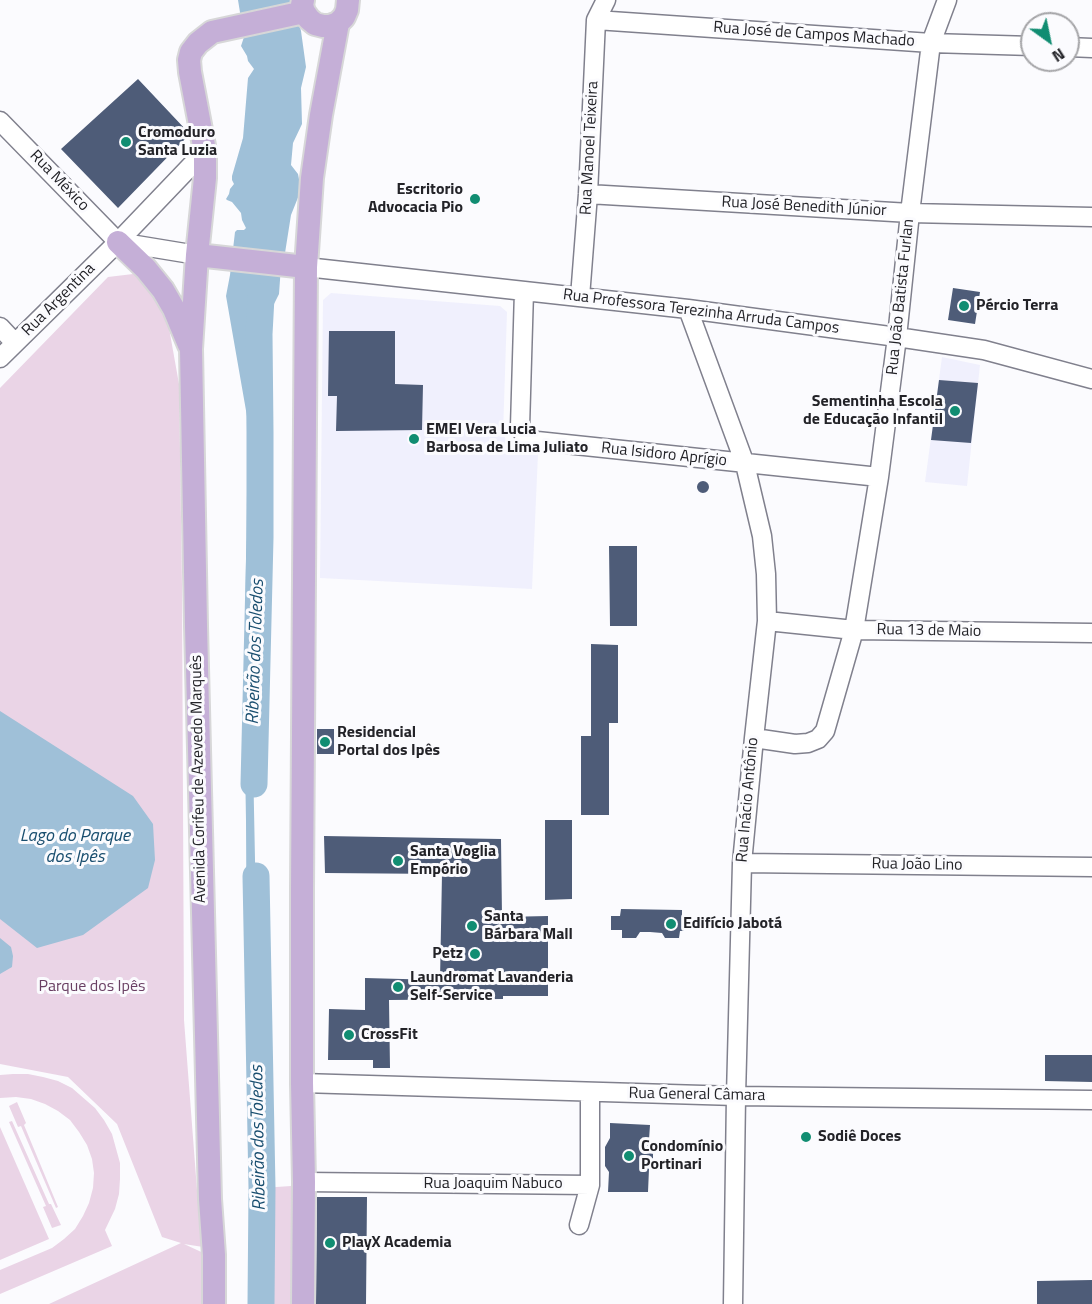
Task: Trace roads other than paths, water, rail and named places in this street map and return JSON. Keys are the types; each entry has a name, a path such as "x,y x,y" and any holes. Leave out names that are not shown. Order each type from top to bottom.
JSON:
{"main road":[{"path":"302,9 315,24 330,26 338,23 344,17 349,1"},
{"name":"Avenida Corifeu de Azevedo Marquês","path":"214,1304 207,1103 191,349 205,256 205,151 189,60 191,52 204,37 212,33 302,9"},
{"path":"303,1304 297,267 338,23"},
{"path":"117,242 146,269 163,290 183,327 191,349"},
{"path":"205,256 297,267"}],"street":[{"name":"Rua Manoel Teixeira","path":"580,297 588,194 596,20 606,0"},
{"name":"Rua João Batista Furlan","path":"754,738 795,744 818,739 825,731 854,630 879,477 931,43 947,0"},
{"name":"Rua José de Campos Machado","path":"596,20 931,43 1020,46"},
{"name":"Rua México","path":"0,121 117,242"},
{"name":"Rua Argentina","path":"0,358 205,151"},
{"name":"Rua José Benedith Júnior","path":"588,194 910,213 1092,217"},
{"path":"117,242 205,256"},
{"name":"Rua Professora Terezinha Arruda Campos","path":"297,267 688,309 897,337 984,350 1092,379"},
{"name":"Rua Isidoro Aprígio","path":"524,291 520,427 525,437 537,441 879,477"},
{"name":"Rua Inácio Antônio","path":"688,309 745,464 762,536 766,574 767,621 742,863 734,1304"},
{"path":"0,327 15,343"},
{"name":"Rua 13 de Maio","path":"767,621 854,630 1092,633"},
{"name":"Rua João Lino","path":"742,863 1092,867"},
{"name":"Rua General Câmara","path":"302,1083 736,1096 1092,1100"},
{"path":"579,1225 590,1185 590,1092"},
{"name":"Rua Joaquim Nabuco","path":"304,1182 590,1185"}],"water":[{"path":"238,0 293,0 301,31 306,67 301,88 302,124 293,143 291,165 298,174 301,190 291,215 281,266 279,294 259,334 260,538 253,760 261,1158 258,1162 250,1017 247,1009 244,701 248,422 226,296 235,232 246,228 241,213 232,202 226,199 234,184 232,176 243,138 248,78 254,69 241,46 244,37"},
{"name":"Lago do Parque dos Ipês","path":"0,711 133,796 153,824 155,860 148,888 83,935 37,948 0,919"},
{"path":"0,938 11,947 13,956 12,967 0,974"}],"waterway":[{"name":"Ribeirão dos Toledos","path":"254,784 260,538 259,334 261,297"},
{"name":"Ribeirão dos Toledos","path":"256,876 262,1188 261,1304"}],"place":[{"name":"Cromoduro Santa Luzia","path":"126,142"},
{"name":"Escritorio Advocacia Pio","path":"475,199"},
{"name":"Pércio Terra","path":"964,306"},
{"name":"Sementinha Escola de Educação Infantil","path":"955,411"},
{"name":"EMEI Vera Lucia Barbosa de Lima Juliato","path":"414,439"},
{"name":"Residencial Portal dos Ipês","path":"325,742"},
{"name":"Santa Voglia Empório","path":"398,861"},
{"name":"Edifício Jabotá","path":"671,924"},
{"name":"Santa Bárbara Mall","path":"472,926"},
{"name":"Petz","path":"475,954"},
{"name":"Laundromat Lavanderia Self-Service","path":"398,987"},
{"name":"CrossFit","path":"349,1035"},
{"name":"Sodiê Doces","path":"806,1137"},
{"name":"Condomínio Portinari","path":"629,1156"},
{"name":"PlayX Academia","path":"330,1243"}],"park label":[{"name":"Parque dos Ipês","path":"92,987"}]}
